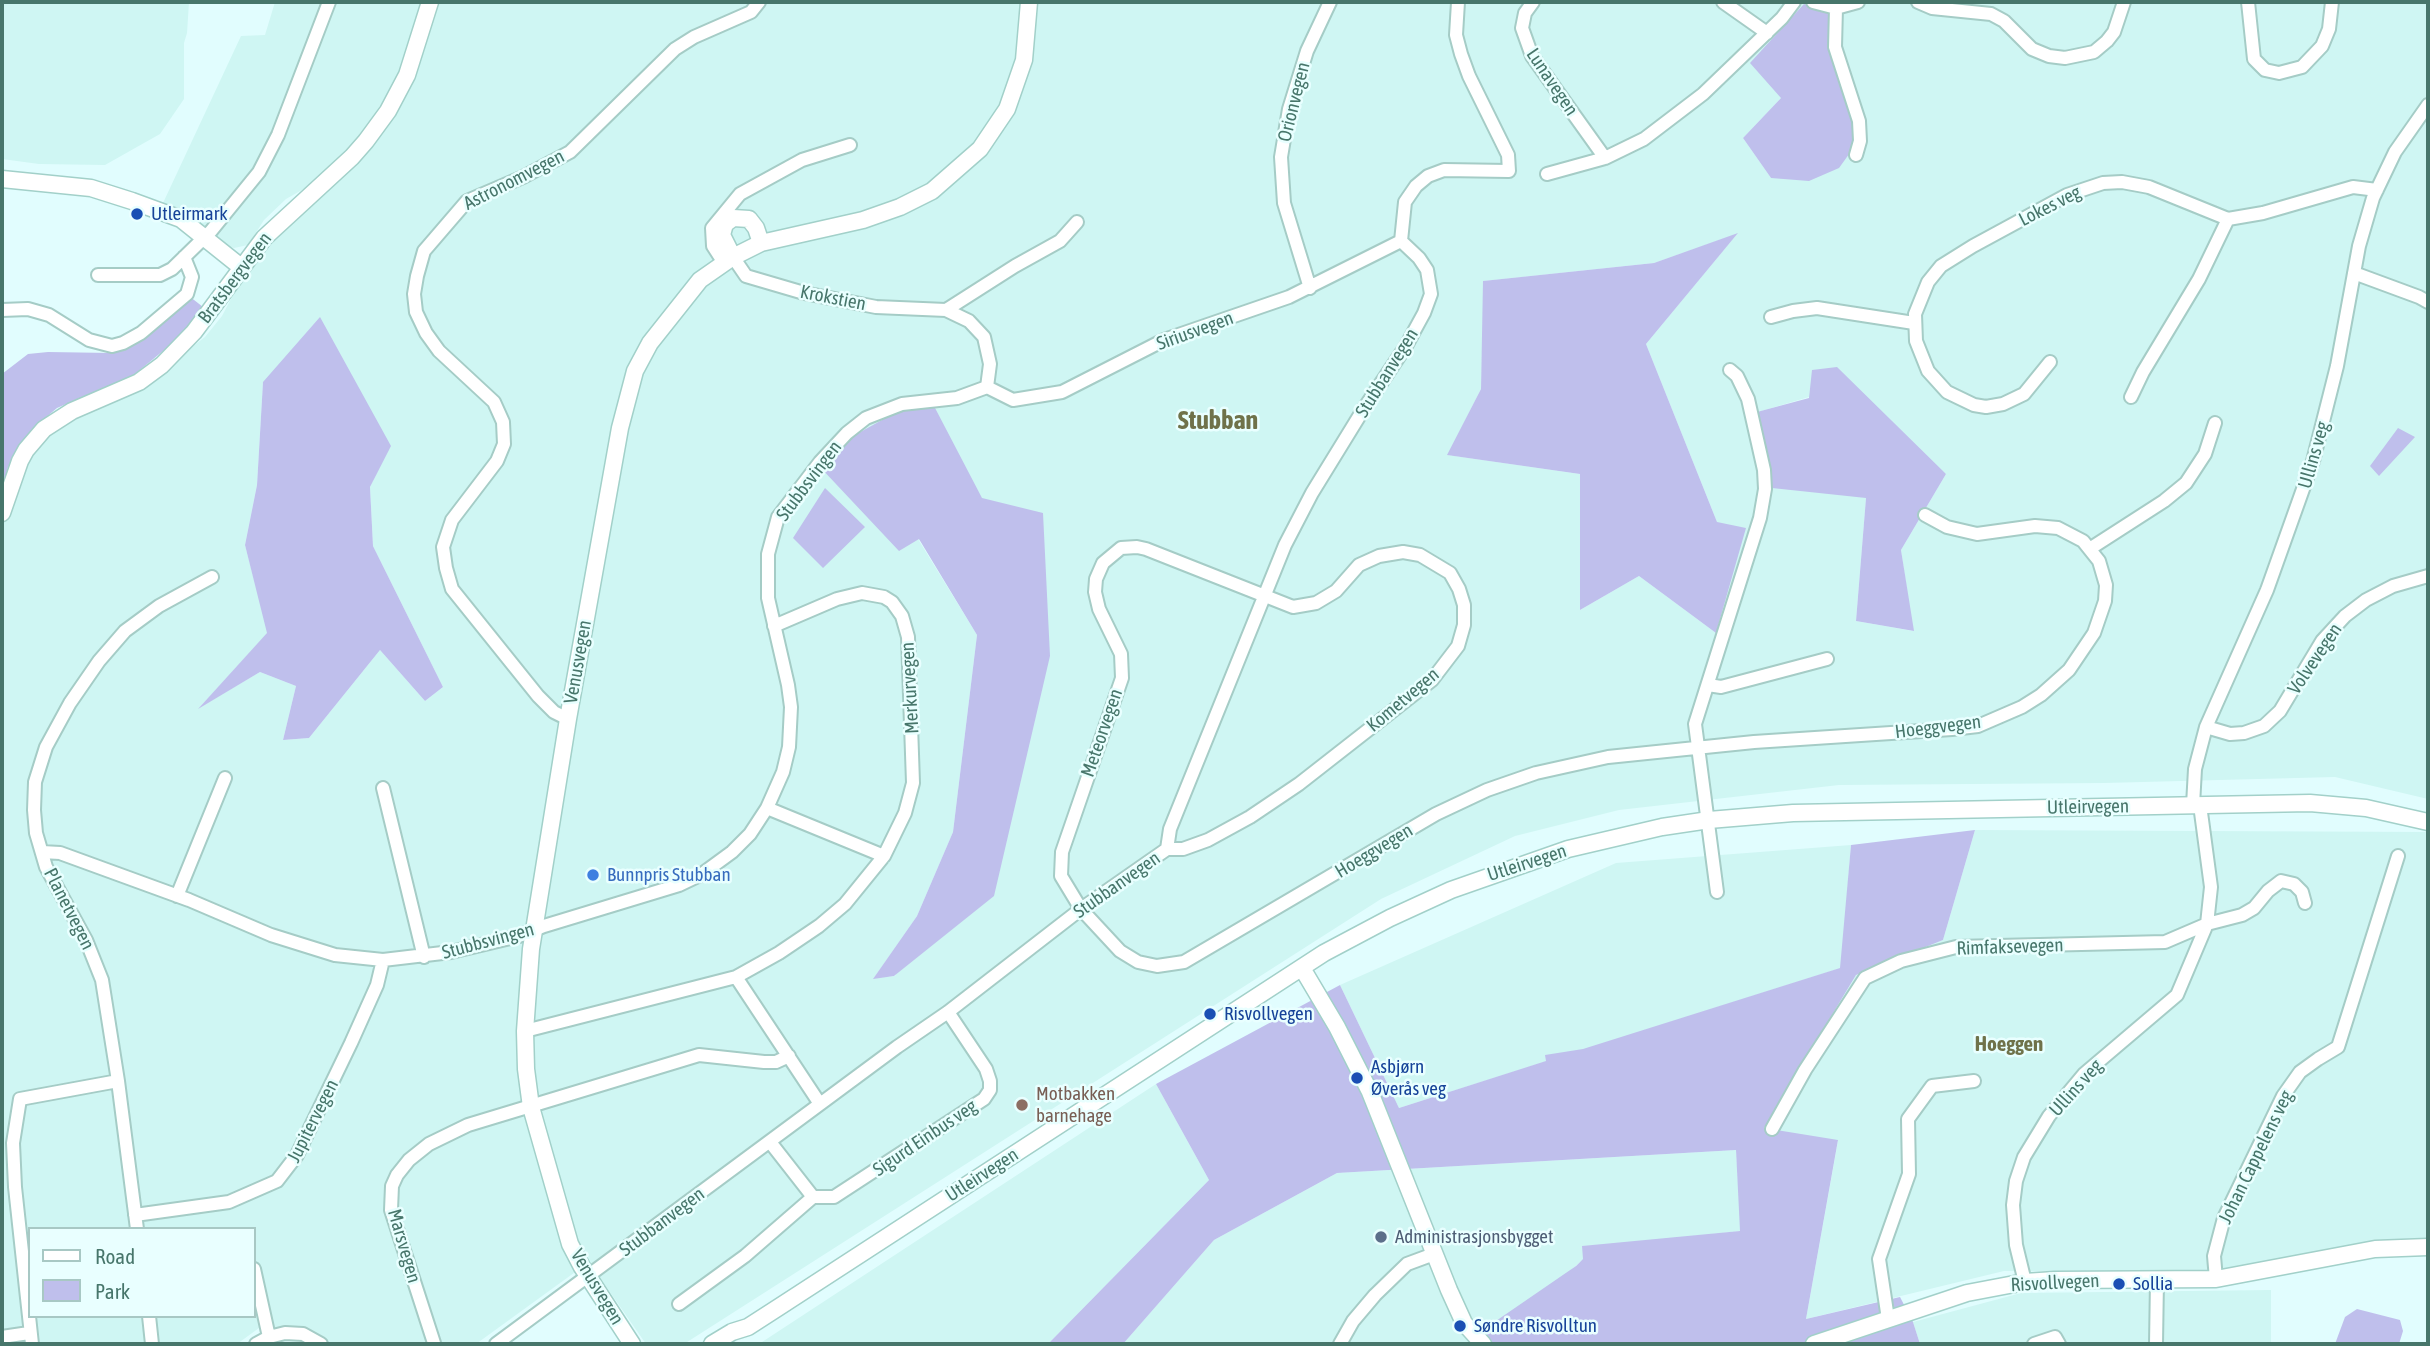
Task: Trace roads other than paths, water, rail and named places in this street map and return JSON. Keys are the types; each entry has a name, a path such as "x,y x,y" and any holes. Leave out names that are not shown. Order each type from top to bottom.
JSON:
{"street":[{"path":"99,275 160,275 172,270 259,172 278,135 329,2"},
{"name":"Bratsbergvegen","path":"2,513 20,461 44,429 72,411 139,382 162,365 194,332 226,292 241,267 276,225 352,157 382,119 407,75 430,2"},
{"name":"Astronomvegen","path":"568,719 554,712 538,696 452,589 443,547 452,520 498,461 504,444 503,422 494,402 439,351 426,333 416,312 414,293 417,276 424,251 467,201 523,177 570,152 675,49 694,37 751,12 759,2"},
{"name":"Venusvegen","path":"632,1344 570,1244 531,1107 525,1031 527,987 568,719 620,428 635,371 650,343 700,279 728,260 761,243 863,220 900,207 932,191 980,149 1007,109 1024,60 1029,2"},
{"name":"Orionvegen","path":"1310,288 1284,203 1281,157 1289,109 1304,63 1330,2"},
{"path":"1401,241 1405,202 1416,186 1428,176 1444,170 1509,171 1508,155 1461,54 1456,35 1458,2"},
{"name":"Lunavegen","path":"1533,2 1525,13 1521,28 1528,48 1605,158"},
{"path":"1723,2 1767,33"},
{"path":"1547,173 1605,158 1644,139 1703,94 1767,33 1794,2"},
{"path":"1812,2 1836,8 1858,2"},
{"path":"1918,2 1931,8 1980,11 1995,15 2032,49 2049,56 2065,58 2085,55 2102,46 2115,32 2124,2"},
{"path":"2248,2 2254,59 2265,70 2278,73 2302,67 2322,46 2329,29 2332,2"},
{"path":"1836,8 1835,47 1859,121 1860,141 1856,155"},
{"name":"Ullins veg","path":"2025,1282 2015,1238 2013,1205 2016,1181 2024,1157 2049,1116 2084,1074 2177,995 2207,923 2211,887 2197,805 2195,769 2206,727 2267,590 2308,478 2337,366 2362,236 2377,190 2395,152 2428,105"},
{"name":"Krokstien","path":"850,145 802,160 740,194 712,228 713,246 746,276 804,293 876,307 946,310 968,321 984,337 990,364 987,387"},
{"path":"2,179 91,188 181,219 241,267"},
{"name":"Lokes veg","path":"2050,362 2032,386 2018,398 1986,407 1968,403 1947,392 1928,371 1917,349 1914,323 1923,289 1935,272 1948,261 2082,188 2114,182 2140,185 2228,219"},
{"path":"2131,397 2199,279 2228,219 2263,213 2353,187 2377,190"},
{"path":"728,260 722,234 725,224 733,218 739,216 749,219 756,228 761,243"},
{"path":"946,310 1060,241 1077,222"},
{"name":"Siriusvegen","path":"987,387 1013,400 1062,392 1164,340 1310,288 1401,241"},
{"name":"Stubbanvegen","path":"496,1344 948,1012 1081,909 1167,849 1170,829 1285,545 1312,493 1406,346 1431,295 1427,270 1401,241"},
{"path":"2,310 28,309 49,315 89,340 112,346 123,343 141,333 187,293 192,277 184,257"},
{"path":"2354,273 2428,302"},
{"path":"1771,317 1817,308 1914,323"},
{"path":"1717,892 1695,724 1760,519 1765,489 1764,470 1748,398 1737,376 1730,370"},
{"name":"Stubbsvingen","path":"42,852 60,853 177,896 271,935 335,955 383,960 424,957 509,939 652,894 702,874 741,843 767,808 783,772 791,729 788,685 768,597 768,554 778,517 820,462 847,433 866,418 902,404 957,398 987,387"},
{"path":"1925,515 1947,527 1977,534 2050,526 2075,535 2091,548 2186,484 2205,454 2214,423"},
{"name":"Meteorvegen","path":"1081,909 1062,876 1062,852 1122,678 1123,666 1117,643 1096,601 1096,579 1103,563 1121,548 1137,547 1263,596"},
{"name":"Hoeggvegen","path":"1081,909 1128,958 1157,966 1184,962 1408,830 1478,794 1536,773 1608,757 1698,747 1978,726 2008,715 2041,695 2057,682 2076,660 2094,633 2105,601 2106,585 2101,567 2091,548"},
{"name":"Kometvegen","path":"1167,849 1183,849 1208,840 1250,817 1299,784 1432,680 1458,646 1464,625 1464,605 1450,573 1420,555 1403,552 1379,556 1359,565 1336,591 1306,607 1293,607 1263,596"},
{"name":"Volvevegen","path":"2206,727 2224,734 2236,734 2252,732 2264,726 2280,711 2322,641 2345,616 2379,593 2428,576"},
{"name":"Planetvegen","path":"136,1222 107,1006 99,972 86,940 46,867 36,833 35,782 46,747 70,703 99,661 125,631 159,606 212,577"},
{"name":"Merkurvegen","path":"525,1031 736,977 819,926 845,904 884,856 905,813 913,775 908,637 902,616 892,602 884,597 862,593 836,599 774,626"},
{"path":"1707,685 1721,687 1827,659"},
{"path":"177,896 225,778"},
{"name":"Stubbsvingen","path":"383,788 424,957"},
{"name":"Utleirvegen","path":"731,1344 748,1327 1302,968 1390,918 1484,877 1600,841 1709,820 1793,813 2310,803 2384,811 2428,822"},
{"path":"767,808 884,856"},
{"name":"Johan Cappelens veg","path":"2216,1279 2214,1255 2224,1218 2283,1096 2300,1072 2338,1048 2398,856"},
{"path":"2207,923 2242,915 2254,908 2268,891 2281,881 2294,884 2302,892 2305,904"},
{"name":"Rimfaksevegen","path":"1772,1129 1805,1070 1865,978 1901,961 1956,947 2165,942 2207,923"},
{"name":"Jupitervegen","path":"136,1222 236,1200 278,1181 297,1155 346,1054 377,985 383,960"},
{"path":"1302,968 1337,1027 1370,1092 1464,1323 1483,1344"},
{"path":"736,977 820,1104"},
{"name":"Sigurd Einbus veg","path":"679,1304 745,1256 813,1197 834,1197 984,1099 990,1090 986,1069 948,1012"},
{"path":"531,1107 583,1088 699,1055 764,1062 775,1062 789,1056"},
{"path":"2,1337 30,1339 13,1143 20,1099 118,1081"},
{"path":"1888,1319 1879,1259 1909,1174 1908,1119 1932,1086 1973,1081"},
{"name":"Marsvegen","path":"433,1343 391,1210 392,1186 409,1160 448,1133 531,1107"},
{"path":"770,1142 813,1197"},
{"name":"Risvollvegen","path":"1814,1344 1967,1293 2025,1282 2216,1279 2375,1250 2428,1247"},
{"path":"1339,1344 1353,1321 1375,1295 1407,1264 1434,1254"},
{"path":"256,1278 269,1337"},
{"path":"2156,1344 2157,1280"},
{"path":"149,1318 152,1344"},
{"name":"Utleirvegen","path":"712,1344 732,1332 748,1327"},
{"path":"256,1344 285,1333 303,1334 321,1344"},
{"path":"2034,1344 2055,1337 2059,1344"}],"place":[{"name":"Utleirmark","path":"137,214"},
{"name":"Bunnpris Stubban","path":"593,875"},
{"name":"Risvollvegen","path":"1210,1014"},
{"name":"Asbjørn Øverås veg","path":"1357,1078"},
{"name":"Motbakken barnehage","path":"1022,1105"},
{"name":"Administrasjonsbygget","path":"1381,1237"},
{"name":"Sollia","path":"2119,1284"},
{"name":"Søndre Risvolltun","path":"1460,1326"}],"district":[{"name":"Stubban","path":"1218,421"},
{"name":"Hoeggen","path":"2009,1044"}]}
